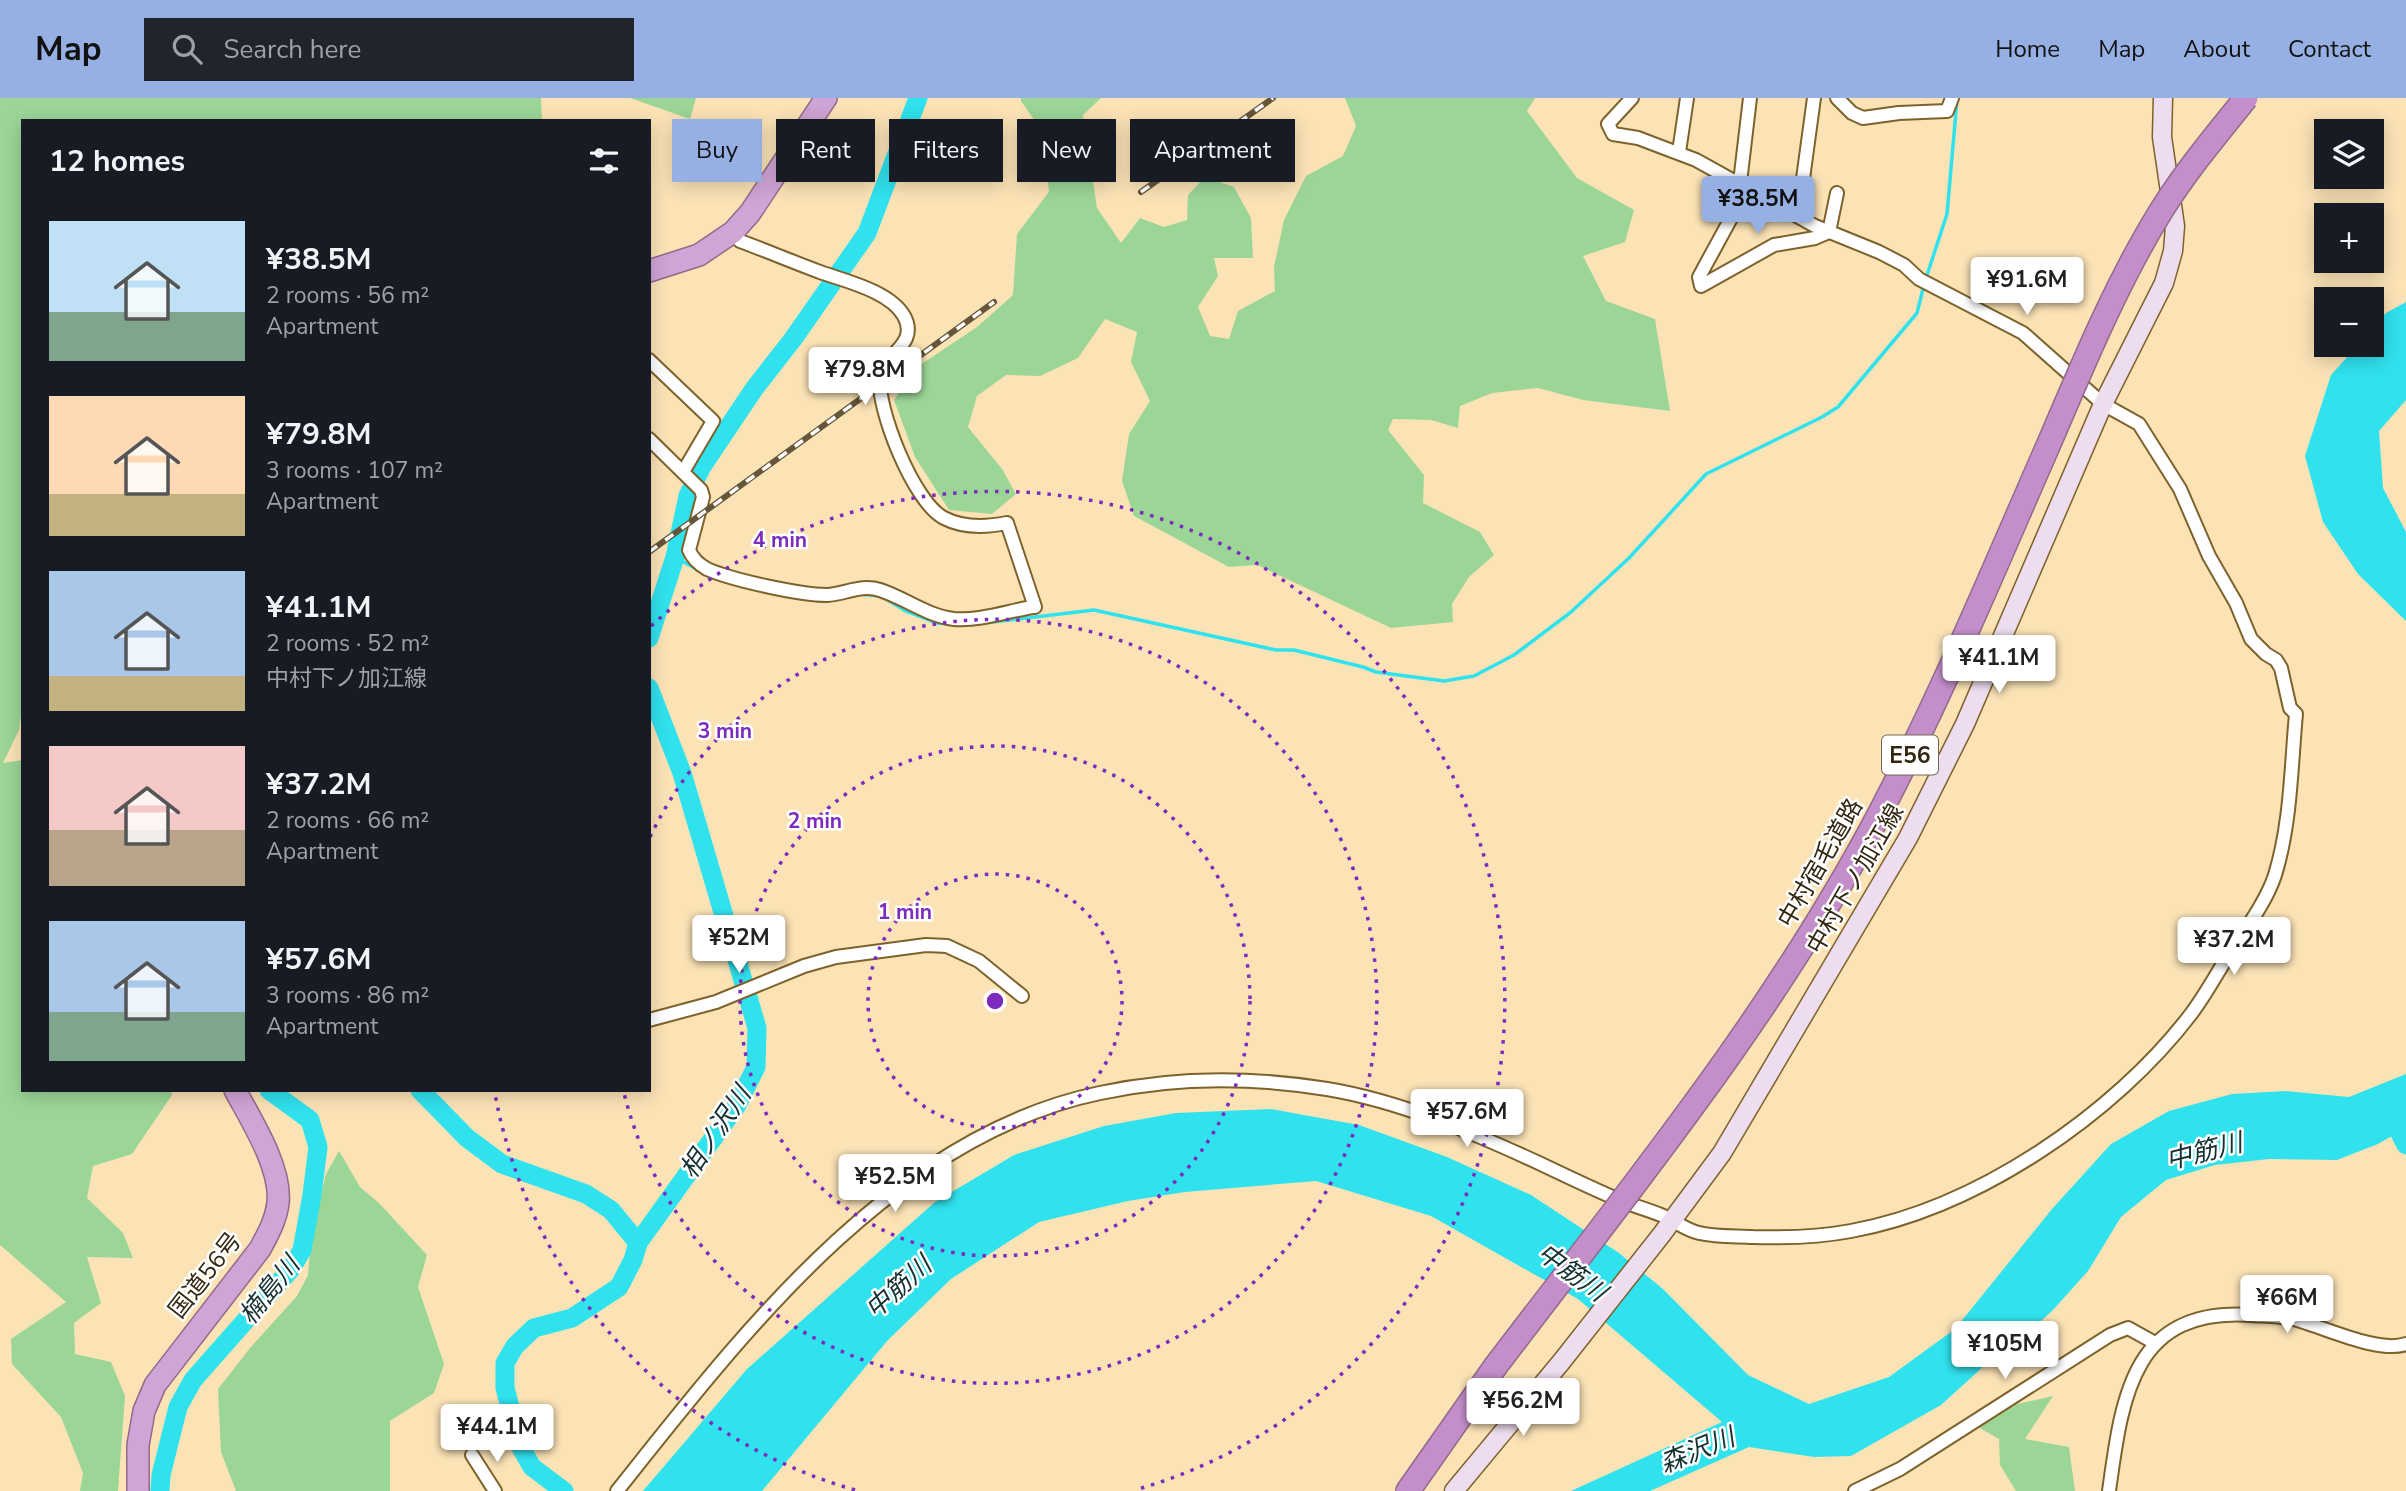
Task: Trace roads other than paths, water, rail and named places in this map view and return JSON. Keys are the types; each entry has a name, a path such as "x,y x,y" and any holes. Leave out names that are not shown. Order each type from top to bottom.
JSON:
{"highway":[{"path":"651,270 698,255 733,232 750,213 826,98"},
{"name":"中村宿毛道路","path":"1408,1491 1495,1367 1731,1052 1837,892 1919,737 2074,385 2127,274 2161,212 2202,152 2246,98"},
{"name":"国道56号","path":"138,1491 138,1445 144,1411 155,1385 260,1249 273,1224 279,1201 275,1177 264,1145 236,1092"}],"main road":[{"name":"中村下ノ加江線","path":"1454,1491 1562,1361 1722,1153 1908,838 1965,724 2103,404 2164,283 2173,251 2175,226 2162,137 2163,98"}],"street":[{"path":"617,1491 704,1382 774,1304 844,1234 914,1177 965,1144 1038,1111 1097,1093 1148,1085 1201,1081 1259,1082 1330,1089 1401,1108 1470,1132 1615,1199 1667,1227 1717,1235 1783,1238 1851,1231 1914,1214 2030,1160 2085,1120 2144,1066 2191,1014 2246,929 2274,879 2287,821 2296,714 2290,708 2281,668 2276,660 2252,639 2180,489 2139,424 2103,404 2023,333 1919,279 1904,265 1880,252 1829,232 1679,152 1638,138 1613,134 1608,124 1632,98"},
{"path":"1679,152 1687,98"},
{"path":"1750,98 1741,174 1743,185 1699,277 1701,286 1774,246 1815,238 1829,232"},
{"path":"1796,215 1814,98"},
{"path":"1837,98 1852,113 1863,118 1947,111 1952,98"},
{"path":"1829,232 1837,193"},
{"path":"651,441 701,489 703,496 689,550 691,556 704,568 726,576 784,589 828,595 856,589 878,589 922,610 953,619 1034,607 1007,523 989,527 956,523 942,517 924,498 900,456 880,398 880,375 882,366 902,347 907,335 905,318 895,306 874,292 740,241 733,232"},
{"path":"651,364 713,421 685,474"},
{"path":"651,1019 728,997 804,966 836,957 937,946 947,946 979,961 1023,996"},
{"path":"2109,1491 2116,1435 2144,1356 2155,1343 2183,1323 2231,1314 2293,1319 2332,1333 2392,1347 2406,1344"},
{"path":"1855,1491 1900,1469 2110,1335 2129,1328 2155,1343"},
{"path":"472,1455 495,1491"}],"water":[{"path":"2406,302 2406,400 2379,431 2383,488 2406,532 2406,621 2358,574 2323,522 2305,456 2331,375 2347,357 2384,357 2386,313"},
{"path":"2406,1074 2406,1128 2378,1144 2337,1160 2269,1159 2215,1165 2166,1180 2121,1217 2088,1271 2053,1310 2010,1349 1984,1366 1941,1405 1851,1456 1814,1457 1749,1447 1650,1491 1571,1491 1722,1422 1578,1299 1431,1216 1316,1181 1185,1192 1128,1201 1039,1222 951,1279 887,1341 762,1491 643,1491 747,1369 935,1202 1014,1155 1104,1126 1176,1113 1271,1109 1359,1125 1447,1157 1531,1195 1619,1253 1663,1289 1748,1375 1809,1404 1889,1377 1955,1329 2052,1209 2111,1144 2169,1111 2232,1094 2286,1091 2349,1097"}],"waterway":[{"name":"相ノ沢川","path":"651,632 675,557 688,496 701,468 754,389 793,339 867,233 918,98"},
{"path":"1926,278 1947,214 1957,100"},
{"path":"984,623 1094,610 1276,650 1294,650 1376,672 1444,681 1474,676 1514,655 1571,612 1629,558 1706,474 1838,407 1917,313 1924,285"},
{"path":"675,557 698,570"},
{"path":"858,594 881,596 906,611 937,623 966,625"},
{"name":"相ノ沢川","path":"564,1491 532,1467 520,1446 505,1388 505,1363 515,1346 534,1328 572,1318 619,1287 633,1260 638,1243 737,1105 756,1067 757,1028 682,773 651,693"},
{"name":"楠島川","path":"160,1491 161,1475 178,1407 193,1380 291,1269 302,1250 318,1147 310,1120 272,1092"},
{"name":"楠島川","path":"422,1092 467,1138 502,1164 586,1194 611,1210 638,1243"},
{"path":"2391,1116 2406,1145"}],"railway":[{"path":"1141,192 1273,98"},
{"path":"651,551 994,302"}],"water label":[{"name":"中筋川","path":"2204,1151"},
{"name":"中筋川","path":"1572,1272"},
{"name":"中筋川","path":"898,1287"},
{"name":"森沢川","path":"1697,1450"}]}
